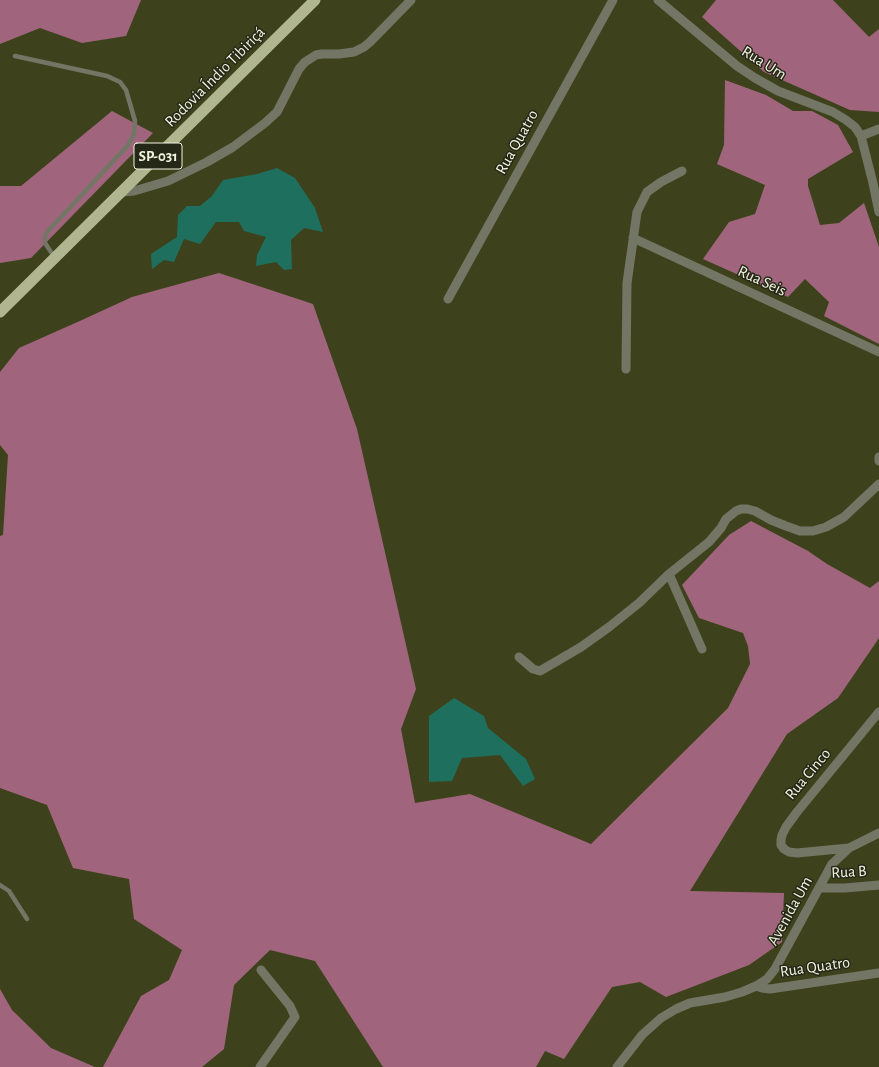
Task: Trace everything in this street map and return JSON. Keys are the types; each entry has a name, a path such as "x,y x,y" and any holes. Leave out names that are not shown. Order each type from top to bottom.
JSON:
{"highway":[{"name":"Rodovia Índio Tibiriçá","path":"0,312 315,0"}],"street":[{"path":"122,192 134,191 168,181 234,147 277,112 299,69 305,62 316,55 354,52 364,47 411,0"},
{"name":"Rua Quatro","path":"448,299 613,0"},
{"name":"Rua Um","path":"658,0 737,66 755,78 778,90 833,112 855,126 861,136"},
{"path":"879,129 861,136 879,212"},
{"path":"626,370 627,283 637,212 647,192 660,182 682,171"},
{"name":"Rua Seis","path":"633,238 879,352"},
{"path":"519,657 535,670 540,671 581,647 639,603 669,574 710,542 726,519 736,511 747,509 755,511 771,520 800,531 814,531 826,527 844,517 879,484"},
{"path":"669,574 702,649"},
{"name":"Rua Cinco","path":"797,853 788,852 781,846 781,840 786,827 879,712"},
{"name":"Avenida Um","path":"756,986 767,979 775,969 832,864 849,848 879,834"},
{"name":"Avenida Um","path":"797,853 849,848"},
{"name":"Rua B","path":"820,888 845,888 879,885"},
{"path":"260,1067 295,1017 290,1006 261,970"},
{"name":"Rua Quatro","path":"756,986 770,989 879,973"},
{"path":"617,1067 642,1035 661,1018 676,1009 690,1003 725,997 756,986"}],"lane":[{"path":"15,56 107,76 120,82 126,90 135,121 134,134 128,145 48,230 45,236 45,243 55,258"},
{"path":"0,885 8,891 27,919"}],"shaded area":[{"path":"0,0 141,0 126,36 82,43 40,28 0,44"},
{"path":"716,0 833,0 869,37 879,29 879,112 850,110 764,72 702,17"},
{"path":"725,80 766,95 793,111 812,111 838,125 853,152 808,179 808,186 820,225 839,223 864,203 879,247 879,344 824,316 829,302 805,279 788,297 703,259 729,222 755,214 765,185 717,164 724,145"},
{"path":"112,111 153,133 31,258 0,263 0,186 21,186"},
{"path":"219,273 313,304 357,429 416,689 401,729 415,803 470,794 591,844 728,708 750,664 748,646 743,633 699,618 682,585 729,535 751,521 808,551 827,564 870,588 879,581 879,638 838,698 787,734 690,891 784,893 782,942 749,965 666,997 640,982 612,987 564,1059 545,1051 536,1067 383,1067 315,961 270,950 234,985 224,1049 202,1067 103,1067 141,996 169,980 182,950 134,919 129,879 73,868 47,805 0,788 0,536 3,535 8,455 0,445 0,372 19,348 132,297"},
{"path":"0,989 12,1010 51,1048 95,1067 0,1067"}],"water":[{"path":"277,168 295,178 315,208 323,232 304,228 291,240 292,269 284,270 276,262 256,266 257,255 266,237 244,231 239,222 216,222 200,244 184,239 174,262 164,260 152,269 151,254 177,237 178,215 187,206 200,206 212,196 223,180 257,174"},
{"path":"454,698 484,716 488,728 526,759 535,779 523,786 500,755 462,758 452,781 429,782 429,716"}]}
